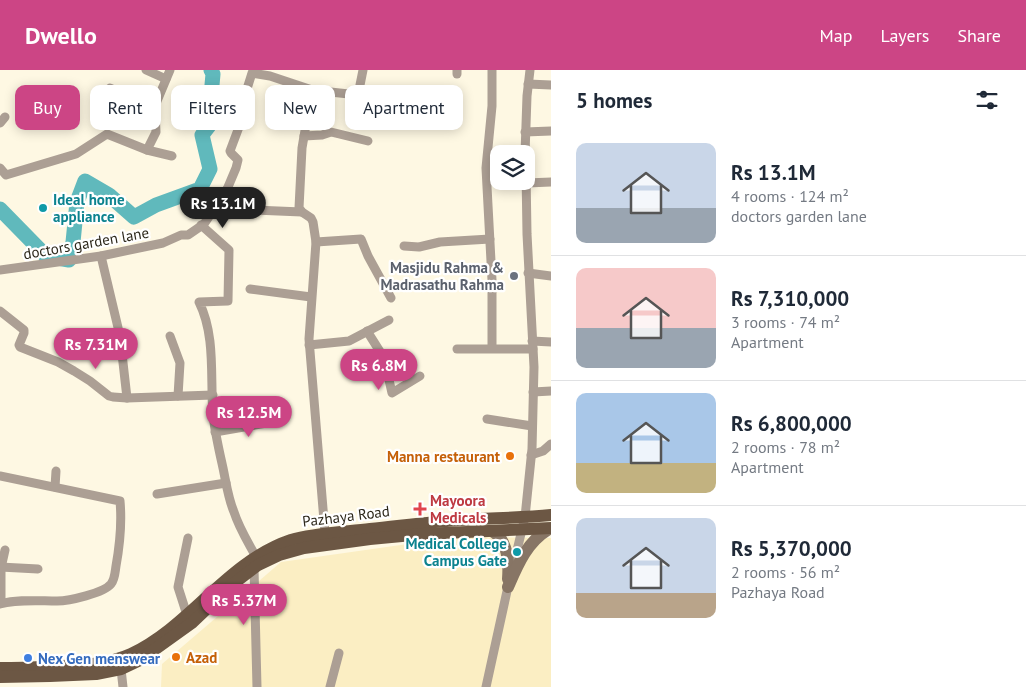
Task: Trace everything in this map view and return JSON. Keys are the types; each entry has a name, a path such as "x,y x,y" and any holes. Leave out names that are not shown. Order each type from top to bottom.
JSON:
{"main road":[{"path":"0,677 96,674 121,669 140,660 193,622 253,562 304,548 330,544 423,534 492,531 551,515"},
{"name":"Pazhaya Road","path":"0,668 93,664 112,661 131,654 174,626 236,571 292,540 325,534 461,520 523,524"},
{"path":"523,524 550,528"},
{"path":"508,587 530,545 541,533 550,528"},
{"path":"492,531 501,538 506,554 509,565 508,587"}],"street":[{"path":"146,70 168,74 161,90"},
{"path":"360,85 363,70"},
{"path":"492,70 492,106 486,168 492,280 492,348"},
{"path":"525,145 530,70"},
{"name":"doctors garden lane","path":"0,270 101,256 163,243 188,235 204,224 222,197 236,168 238,160 230,151 239,127 252,73 270,76 297,85"},
{"path":"528,84 551,85"},
{"path":"147,150 156,130"},
{"path":"305,130 302,148 299,208 311,218 316,242 309,345 325,534"},
{"path":"526,132 551,131"},
{"path":"304,136 322,136 331,132 368,141"},
{"path":"0,168 6,175 76,154 107,134 147,150 172,156"},
{"path":"535,183 551,182"},
{"path":"486,687 523,524 531,455 534,367 526,234 527,190"},
{"path":"222,197 252,210 302,212"},
{"path":"201,225 229,250 228,302 199,302 205,313 212,354 215,432 233,511 253,562 257,687"},
{"path":"316,242 361,239 391,298"},
{"path":"404,246 419,247 440,242 490,239"},
{"path":"101,256 120,336 127,398"},
{"path":"528,273 551,276"},
{"path":"250,289 311,297"},
{"path":"0,312 24,330 19,345 21,348 58,362 90,381 109,396 127,398 213,395"},
{"path":"309,345 349,341 389,320"},
{"path":"367,331 384,358 392,393 420,376"},
{"path":"170,336 180,363 178,396"},
{"path":"457,349 492,348 551,342"},
{"path":"533,392 551,391"},
{"path":"487,419 532,426"},
{"path":"215,432 278,421"},
{"path":"531,455 547,453 551,444"},
{"path":"55,487 56,470"},
{"path":"0,476 120,501 121,518 120,544 114,578 111,585 89,596 61,601 0,604 0,568 4,550"},
{"path":"157,494 226,483"},
{"path":"187,615 178,587 188,538"},
{"path":"0,568 38,569"},
{"path":"330,687 339,653"},
{"path":"121,669 123,687"}],"shaded area":[{"path":"457,537 551,538 551,687 161,687 162,664 281,562"}],"waterway":[{"path":"0,209 46,256 69,260 73,242 77,202 85,181 109,195 134,217 156,205 200,189 210,169 202,135 212,122 210,107 213,74 211,70"}],"place":[{"name":"Ideal home appliance","path":"43,208"},
{"name":"Masjidu Rahma & Madrasathu Rahma","path":"514,276"},
{"name":"Manna restaurant","path":"510,456"},
{"name":"Mayoora Medicals","path":"420,509"},
{"name":"Medical College Campus Gate","path":"517,552"},
{"name":"Azad","path":"176,657"},
{"name":"Nex Gen menswear","path":"28,658"}]}
